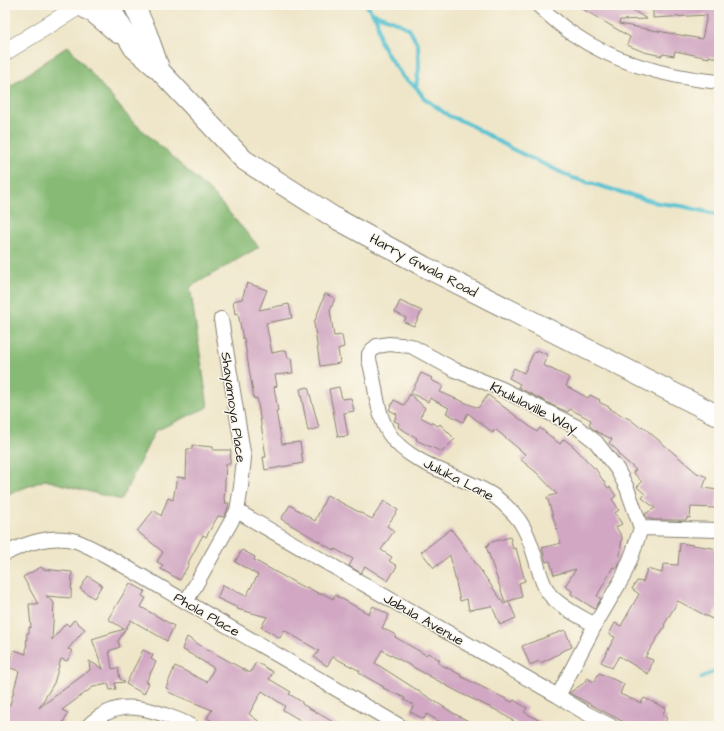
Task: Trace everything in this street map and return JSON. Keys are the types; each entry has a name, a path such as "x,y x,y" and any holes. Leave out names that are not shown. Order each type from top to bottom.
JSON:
{"main road":[{"path":"81,5 103,19 134,48"},
{"name":"Harry Gwala Road","path":"108,5 134,48 159,70 244,160 335,218 425,267 719,416"},
{"name":"Harry Gwala Road","path":"134,5 146,31 159,70"}],"street":[{"path":"5,52 81,5"},
{"path":"538,5 572,34 600,50 626,62 674,76 719,82"},
{"name":"Shayamoya Place","path":"186,602 237,512 244,458 221,319"},
{"name":"Khululaville Way","path":"369,360 369,354 377,346 388,344 411,346 455,370 502,389 577,426 596,442 617,469 627,488 641,528"},
{"name":"Juluka Lane","path":"369,360 382,422 390,436 400,446 415,457 494,496 512,512 523,528 530,542 543,582 551,596 562,605 595,625"},
{"name":"Jabula Avenue","path":"237,512 584,712 611,726"},
{"path":"558,696 595,625 623,577 632,556 641,528 719,530"},
{"name":"Phola Place","path":"5,554 40,540 60,539 76,541 107,556 400,726"},
{"path":"88,726 97,717 115,709 132,706 148,709 191,726"}],"green space":[{"path":"68,46 131,120 212,193 259,247 190,287 208,407 155,431 121,500 45,480 5,495 5,90"}],"building":[{"path":"576,5 624,5 647,19 620,20 619,24 702,39 707,15 653,18 653,5 719,5 719,43 716,58 675,51 674,56 663,54 662,56 644,52 627,45 630,37"},
{"path":"247,283 267,290 259,310 289,304 292,318 266,323 272,353 286,350 288,358 291,358 293,373 275,375 277,386 274,387 278,411 276,411 282,444 300,442 303,463 265,470 263,457 266,457 257,398 254,399 244,338 243,339 238,313 235,314 233,301 242,299"},
{"path":"325,294 335,298 330,311 334,336 342,335 344,347 338,349 340,363 320,366 314,323"},
{"path":"400,301 422,311 414,326 404,322 406,318 395,312"},
{"path":"537,350 548,355 543,365 570,378 566,386 588,398 590,395 600,400 599,402 611,408 610,409 631,420 641,428 642,426 697,473 707,477 703,488 718,490 716,508 691,507 690,518 687,517 687,520 654,520 647,518 645,514 655,508 642,498 645,494 637,487 642,482 633,472 636,470 618,454 619,452 609,443 612,439 597,432 589,425 591,420 570,409 568,412 554,406 518,387 520,384 509,378 514,368 524,373 534,352 535,353"},
{"path":"421,373 432,378 431,380 443,386 440,392 478,408 488,395 537,432 540,428 560,444 564,439 595,468 608,488 610,487 616,496 612,499 619,510 615,513 622,524 616,527 622,537 619,563 618,568 613,567 597,596 601,599 595,609 571,594 572,591 565,586 576,569 554,575 550,561 546,562 542,548 561,543 547,497 557,494 537,473 520,459 525,454 495,429 493,433 468,413 463,422 446,413 449,408 430,398 428,402 411,393"},
{"path":"308,387 319,428 308,431 300,389"},
{"path":"339,387 342,399 351,398 354,411 344,413 348,436 338,437 329,389"},
{"path":"410,394 425,408 420,417 438,426 440,424 455,439 442,452 416,440 417,438 398,427 399,423 394,421 397,414 389,410 394,400 404,405"},
{"path":"192,445 213,447 213,450 231,450 230,464 226,464 224,500 226,500 225,503 229,503 224,517 218,516 206,537 203,535 180,580 161,569 163,565 157,562 163,552 137,531 154,510 161,516 168,498 173,500 177,477 186,478 187,449 192,449"},
{"path":"327,495 372,519 384,501 398,510 387,526 394,531 381,550 392,557 389,561 397,566 388,581 365,566 361,573 349,566 353,559 335,549 335,551 281,519 290,505 315,521"},
{"path":"451,529 504,604 509,602 516,618 500,625 492,606 469,610 467,599 460,601 450,555 434,568 421,552"},
{"path":"510,537 513,549 516,548 525,581 519,583 522,597 505,602 486,546 489,545 489,543"},
{"path":"680,543 719,549 719,604 712,619 678,601 664,625 665,626 645,657 653,660 648,674 619,656 612,668 601,662 615,637 609,634 615,623 621,626 639,594 632,589 637,581 643,582 647,569 662,573 663,564 678,565"},
{"path":"242,550 255,557 254,560 301,586 307,587 321,595 322,593 333,599 335,595 369,614 373,606 389,615 382,628 396,635 395,637 426,655 428,653 440,660 438,663 461,675 460,676 512,702 514,700 527,708 524,712 549,726 521,726 498,711 462,694 382,650 375,663 453,713 478,726 446,726 427,714 424,719 410,712 414,705 404,700 405,698 383,688 384,687 359,673 360,671 333,657 327,666 314,657 319,651 284,630 280,638 261,627 267,617 237,609 238,608 217,598 223,585 246,596 258,575 235,562"},
{"path":"41,567 43,569 72,572 71,598 46,596 54,603 52,640 66,623 69,626 74,620 85,629 68,649 73,651 67,661 61,659 54,683 39,708 90,670 89,661 103,669 92,639 124,629 108,619 130,583 145,591 142,596 146,598 141,607 174,626 167,641 131,620 118,641 120,647 109,651 112,669 118,668 120,679 125,682 115,683 116,689 110,690 108,684 93,687 62,710 68,713 61,726 11,726 5,723 5,703 10,705 19,671 8,667 14,650 26,654 27,633 29,633 29,627 31,628 29,604 38,604 23,577"},
{"path":"88,576 102,585 94,598 80,589"},
{"path":"565,630 572,647 540,663 539,661 530,665 522,646"},
{"path":"187,637 209,651 250,673 256,662 273,672 269,679 291,692 289,694 302,702 302,704 340,726 310,726 283,710 285,706 262,691 249,714 265,726 241,726 235,722 232,726 221,726 207,718 212,710 168,692 169,689 166,688 175,666 207,682 214,668 182,649"},
{"path":"143,650 153,655 151,659 156,662 146,682 149,683 144,694 126,684"},
{"path":"599,673 624,684 620,694 641,703 644,698 666,708 662,715 667,717 664,726 631,726 569,693 584,683 587,678 594,682"}],"waterway":[{"path":"366,5 377,20 380,41 390,59 404,78 416,87 424,98 449,116 467,123 512,149 573,178 658,203 682,206 719,215"},
{"path":"372,13 394,21 409,29 418,45 419,68 416,87"},
{"path":"701,678 719,669"}]}
